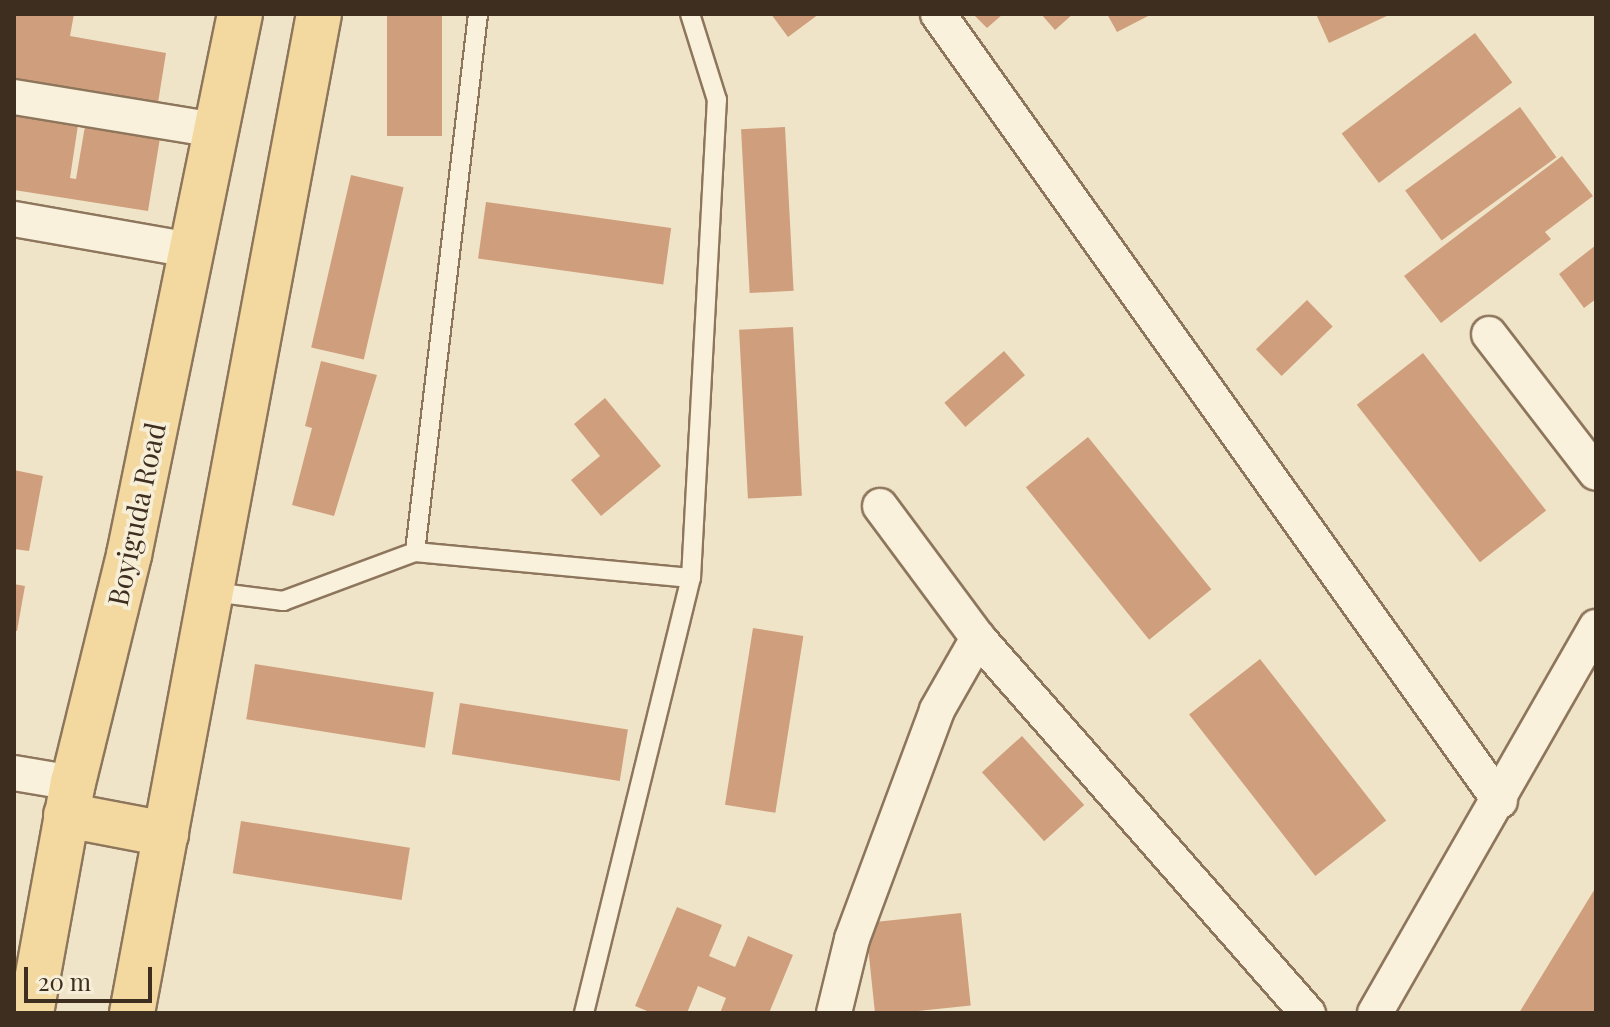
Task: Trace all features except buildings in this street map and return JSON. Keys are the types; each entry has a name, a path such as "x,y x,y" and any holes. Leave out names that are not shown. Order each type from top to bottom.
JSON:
{"main road":[{"name":"Boyiguda Road","path":"31,1013 70,799 129,555 189,250 240,14"},
{"path":"132,1013 319,14"},
{"path":"70,799 166,834"}],"street":[{"path":"938,14 1500,801"},
{"path":"14,97 215,130"},
{"path":"14,219 189,250"},
{"path":"1489,334 1596,473"},
{"path":"880,506 978,638 1308,1013"},
{"path":"1375,1013 1500,801 1596,627"},
{"path":"834,1013 852,939 937,710 978,638"},
{"path":"14,773 70,799"}],"lane":[{"path":"415,552 478,14"},
{"path":"584,1013 691,578 717,100 690,14"},
{"path":"213,592 283,601 415,552 691,578"}]}
